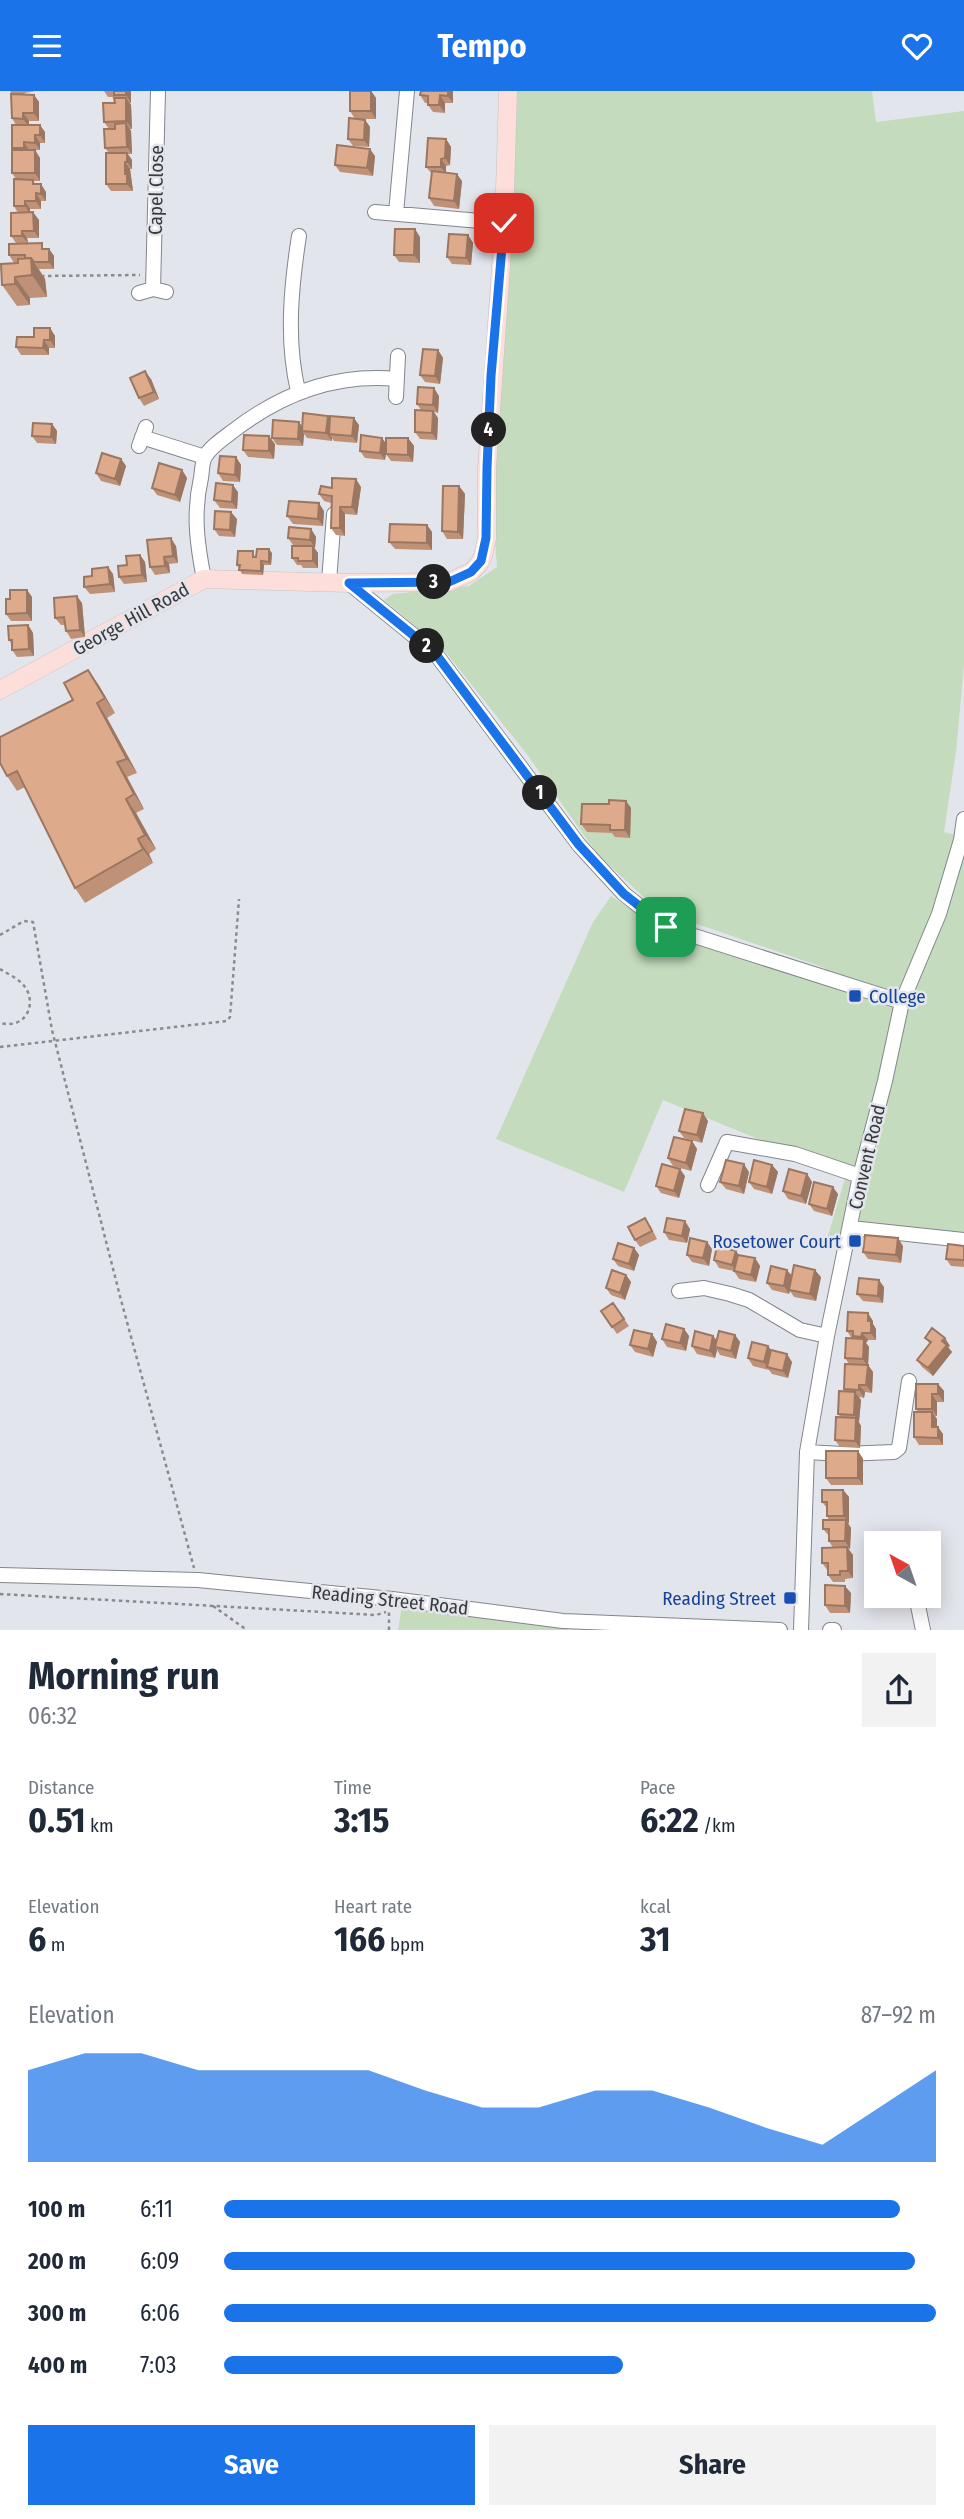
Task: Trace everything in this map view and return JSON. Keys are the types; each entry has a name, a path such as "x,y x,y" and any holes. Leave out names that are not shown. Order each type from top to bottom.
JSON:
{"main road":[{"path":"504,223 508,91"},
{"name":"George Hill Road","path":"0,690 204,579 349,583 449,582 471,572 481,561 486,538 491,376 504,223"}],"street":[{"name":"Capel Close","path":"153,287 158,91"},
{"path":"396,213 407,91"},
{"path":"375,212 504,223"},
{"path":"298,391 292,365 292,284 302,246"},
{"path":"396,397 398,356"},
{"path":"204,579 197,543 195,502 205,457 247,420 298,391 345,380 379,377 397,379"},
{"path":"142,437 205,457"},
{"path":"329,582 335,508"},
{"path":"349,583 435,653 579,845 624,894 666,927 902,1002"},
{"name":"Convent Road","path":"801,1630 807,1452 827,1336 860,1176 902,1002 939,914 961,840 964,819"},
{"path":"708,1185 727,1142 795,1154 860,1176"},
{"path":"851,1228 964,1240"},
{"path":"678,1291 704,1288 730,1294 749,1300 800,1331 827,1336"},
{"path":"807,1452 894,1452 899,1448 909,1381"},
{"name":"Reading Street Road","path":"0,1575 198,1580 392,1599 563,1621 780,1630"},
{"path":"918,1608 923,1630"}],"path":[{"path":"42,276 153,287"},
{"path":"0,1047 227,1021 230,1017 239,899"},
{"path":"0,935 24,921 33,922 55,1041 121,1300 198,1580"},
{"path":"0,969 18,979 27,991 29,1008 21,1021 10,1026 0,1023"},
{"path":"0,1594 376,1615 389,1611 389,1630"},
{"path":"211,1605 247,1630"}],"green space":[{"path":"512,91 872,91 876,122 964,111 964,665 956,752 944,832 964,837 964,1238 883,1227 827,1239 846,1175 663,1100 624,1192 496,1139 593,922 611,896 668,934 824,983 825,968 659,911 598,855 526,753 444,650 384,600 393,594 469,586 497,567 490,480"},
{"path":"402,1605 568,1625 568,1630 398,1630"}],"building":[{"path":"114,91 126,91 126,95 114,95"},
{"path":"350,91 371,91 371,111 350,111"},
{"path":"421,91 448,91 448,96 440,95 439,105 428,105 428,96 420,95"},
{"path":"11,94 34,95 34,113 23,113 23,119 12,118"},
{"path":"114,98 126,98 126,121 104,122 103,103 115,103"},
{"path":"349,118 365,120 364,140 348,139"},
{"path":"126,123 127,147 105,148 104,129 115,129 115,124"},
{"path":"12,125 40,125 40,135 35,135 35,143 24,142 24,148 12,148"},
{"path":"428,138 446,139 445,158 441,159 441,167 426,167"},
{"path":"337,145 370,149 367,168 335,165"},
{"path":"12,150 35,150 35,173 12,173"},
{"path":"106,153 127,153 127,184 106,184"},
{"path":"432,171 457,174 454,201 429,198"},
{"path":"14,179 33,180 33,184 41,184 41,194 36,193 36,201 25,201 25,206 14,206"},
{"path":"33,212 34,231 22,231 22,236 11,236 11,213"},
{"path":"395,229 415,229 414,255 394,255"},
{"path":"449,234 468,235 466,258 447,257"},
{"path":"42,243 42,249 49,249 49,262 34,262 31,258 25,258 25,255 9,255 9,244"},
{"path":"31,258 32,275 15,277 15,284 2,285 1,264 18,263 18,259"},
{"path":"34,328 50,328 50,340 44,340 43,348 16,347 17,337 34,337"},
{"path":"423,349 438,350 435,376 420,375"},
{"path":"145,371 154,392 139,398 130,378"},
{"path":"418,387 434,388 433,405 417,404"},
{"path":"415,410 433,411 432,433 415,432"},
{"path":"303,413 328,416 326,433 302,431"},
{"path":"330,416 354,418 352,436 329,434"},
{"path":"273,420 299,422 298,439 272,438"},
{"path":"33,423 52,424 51,437 32,436"},
{"path":"244,435 269,436 269,451 243,450"},
{"path":"361,435 382,438 380,453 360,451"},
{"path":"386,438 408,438 408,455 386,454"},
{"path":"102,453 121,459 115,479 96,473"},
{"path":"220,456 236,457 235,475 218,473"},
{"path":"159,463 182,470 175,495 152,488"},
{"path":"332,478 356,479 352,507 340,507 340,528 331,528 332,496 319,494 321,486 332,488"},
{"path":"216,483 233,485 232,502 214,500"},
{"path":"443,486 459,486 458,532 442,531"},
{"path":"289,501 319,503 318,519 287,516"},
{"path":"215,511 231,512 230,530 214,529"},
{"path":"390,524 427,525 427,543 389,542"},
{"path":"289,527 311,529 310,540 288,538"},
{"path":"171,538 173,556 164,557 165,566 150,567 147,540"},
{"path":"292,546 313,546 313,561 298,561 298,558 292,558"},
{"path":"257,549 269,549 269,562 261,561 261,571 239,570 238,551 253,551 253,557 256,557"},
{"path":"140,555 142,575 119,577 118,566 127,565 126,556"},
{"path":"108,567 110,584 84,587 84,577 92,576 92,569"},
{"path":"10,590 27,590 27,613 6,614 6,599 10,599"},
{"path":"77,596 80,630 66,631 64,617 55,618 54,598"},
{"path":"28,625 29,649 12,650 8,626"},
{"path":"88,670 105,698 97,703 127,759 117,762 134,794 126,799 145,835 138,839 143,849 75,888 17,771 7,776 0,763 0,737 73,700 64,683"},
{"path":"609,800 626,801 625,830 610,830 610,825 581,824 582,804 609,804"},
{"path":"685,1109 703,1113 697,1135 679,1131"},
{"path":"674,1137 692,1141 686,1163 668,1158"},
{"path":"726,1160 744,1164 739,1186 720,1182"},
{"path":"754,1160 772,1165 767,1187 749,1182"},
{"path":"662,1164 680,1169 674,1191 656,1186"},
{"path":"789,1169 807,1174 801,1196 783,1191"},
{"path":"814,1182 833,1187 827,1209 809,1204"},
{"path":"645,1218 652,1231 635,1240 628,1227"},
{"path":"667,1218 685,1221 682,1236 664,1232"},
{"path":"865,1235 898,1238 896,1255 863,1252"},
{"path":"690,1238 707,1242 703,1258 687,1255"},
{"path":"618,1243 634,1248 629,1264 613,1259"},
{"path":"948,1244 964,1246 964,1260 946,1259"},
{"path":"717,1246 736,1251 732,1265 714,1260"},
{"path":"738,1255 755,1258 751,1275 734,1271"},
{"path":"794,1265 815,1270 810,1294 789,1290"},
{"path":"771,1266 787,1270 784,1286 767,1283"},
{"path":"612,1270 626,1275 620,1293 606,1288"},
{"path":"859,1278 879,1280 878,1296 857,1294"},
{"path":"613,1303 624,1319 612,1327 601,1311"},
{"path":"848,1312 868,1313 871,1333 862,1333 861,1337 853,1336 853,1331 847,1331"},
{"path":"666,1324 684,1329 680,1343 662,1339"},
{"path":"932,1328 945,1338 942,1341 947,1345 928,1368 917,1360 931,1342 925,1338"},
{"path":"634,1330 652,1334 648,1349 630,1345"},
{"path":"695,1331 713,1336 710,1351 692,1346"},
{"path":"719,1331 735,1335 731,1351 715,1347"},
{"path":"846,1338 864,1339 863,1359 845,1358"},
{"path":"752,1342 768,1346 764,1362 748,1358"},
{"path":"771,1350 787,1354 783,1371 767,1367"},
{"path":"845,1364 868,1365 866,1385 859,1385 859,1390 844,1389"},
{"path":"916,1384 938,1384 938,1394 932,1394 932,1409 916,1409"},
{"path":"839,1391 855,1392 854,1415 838,1414"},
{"path":"914,1412 932,1412 932,1427 938,1427 938,1438 914,1437"},
{"path":"836,1417 856,1418 855,1441 835,1440"},
{"path":"826,1451 858,1451 858,1478 826,1478"},
{"path":"822,1490 843,1490 844,1516 827,1516 827,1502 822,1502"},
{"path":"823,1520 846,1520 845,1541 829,1541 829,1529 823,1529"},
{"path":"847,1547 848,1571 840,1571 840,1575 828,1575 828,1563 822,1563 822,1548"},
{"path":"825,1585 845,1586 845,1606 825,1605"}],"place":[{"name":"College","path":"855,996"},
{"name":"Rosetower Court","path":"855,1241"},
{"name":"Reading Street","path":"790,1598"}],"route":[{"path":"504,223 491,376 486,538 481,561 471,572 449,582 349,583 435,653 579,845 624,894 666,927"}]}
